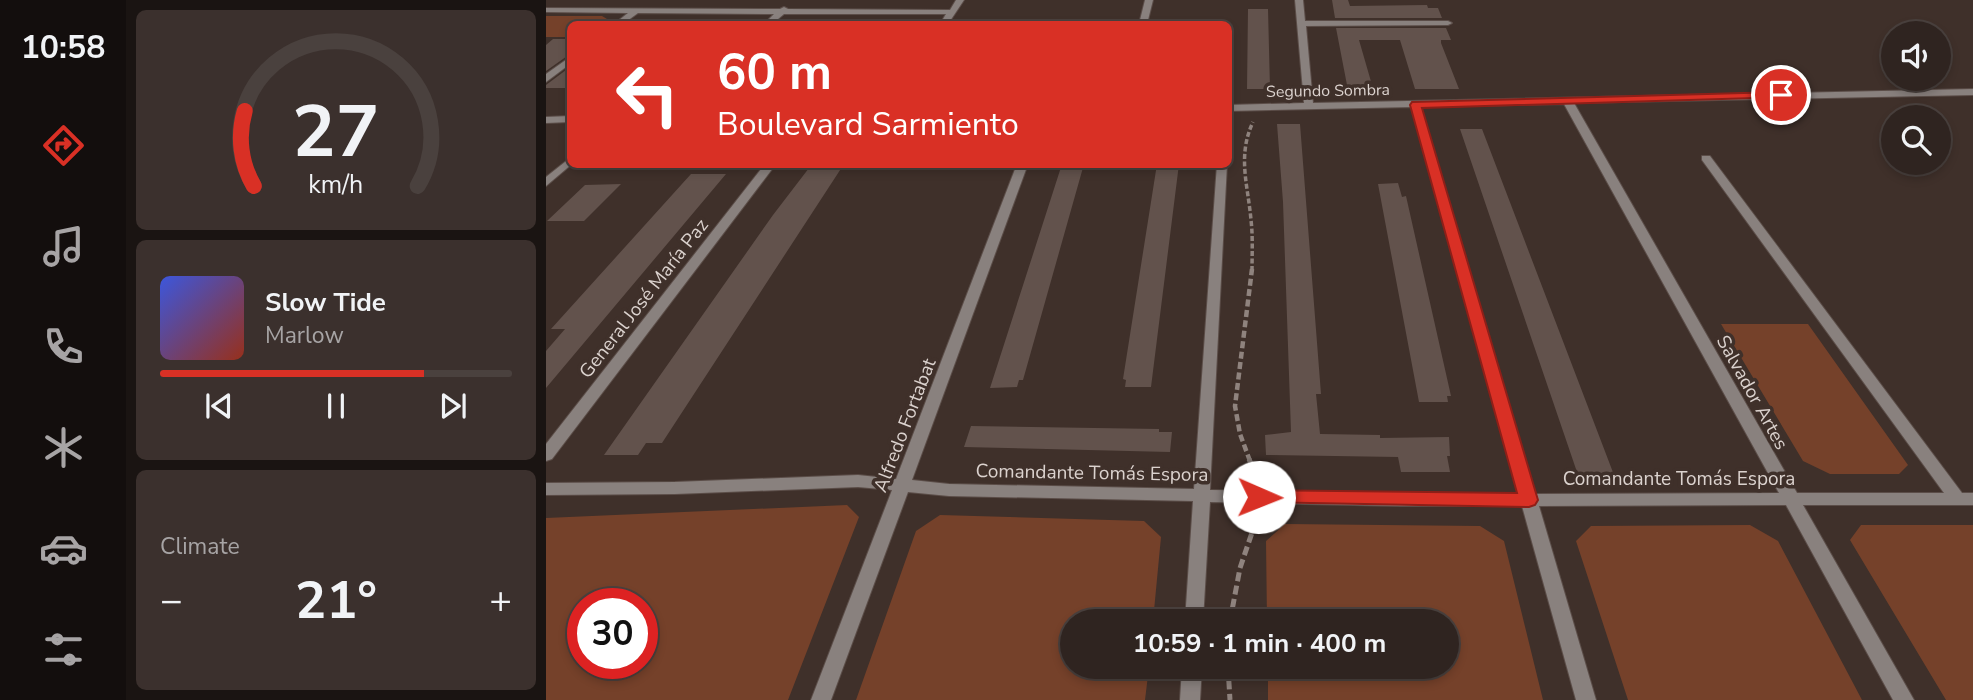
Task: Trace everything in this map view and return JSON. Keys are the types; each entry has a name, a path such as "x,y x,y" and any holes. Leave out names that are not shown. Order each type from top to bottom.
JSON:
{"street":[{"path":"946,21 960,0"},
{"path":"1144,21 1149,0"},
{"path":"1299,0 1309,107"},
{"path":"546,10 784,9 953,12"},
{"path":"771,21 784,9"},
{"path":"622,21 637,10"},
{"path":"1301,24 1448,23"},
{"path":"546,79 567,62"},
{"name":"Segundo Sombra","path":"1232,108 1973,92"},
{"name":"Salvador Artes","path":"1569,102 1903,700"},
{"path":"1416,105 1586,700"},
{"path":"546,120 567,119"},
{"path":"1706,158 1965,499"},
{"path":"546,183 567,164"},
{"name":"General José María Paz","path":"546,455 768,168"},
{"name":"Alfredo Fortabat","path":"821,700 1021,168"},
{"path":"1195,609 1222,168"},
{"name":"Comandante Tomás Espora","path":"546,489 674,488 858,481 949,490 1259,497 1529,500 1965,499"},
{"path":"1190,700 1191,679"}],"path":[{"path":"1232,609 1240,568 1258,519 1258,480 1239,432 1236,388 1252,276 1251,216 1243,181 1242,153 1245,137 1256,116 1256,107"},
{"path":"1229,679 1230,700"}],"shaded area":[{"path":"546,16 602,16 607,19 567,21 567,37 546,37"},
{"path":"1721,324 1808,324 1908,465 1899,474 1830,474 1803,461"},
{"path":"847,505 859,517 788,700 546,700 546,518"},
{"path":"940,515 1144,521 1161,537 1154,609 1060,609 1060,679 1148,679 1145,700 856,700 916,531"},
{"path":"1285,524 1480,526 1504,541 1543,700 1268,700 1268,679 1459,679 1459,609 1267,609 1266,541"},
{"path":"1750,525 1778,541 1862,700 1628,700 1576,541 1591,526"},
{"path":"1861,525 1973,525 1973,700 1946,700 1850,540"}],"building":[{"path":"1332,0 1348,0 1350,6 1427,5 1428,8 1438,8 1442,18 1335,18"},
{"path":"1248,9 1268,9 1270,89 1247,89"},
{"path":"1336,28 1446,28 1451,40 1441,40 1441,43 1459,89 1415,89 1400,40 1359,40 1372,85 1347,85"},
{"path":"553,39 567,39 567,56 546,71 546,45"},
{"path":"567,69 567,88 546,88 546,85"},
{"path":"1277,124 1300,124 1321,394 1316,394 1320,434 1380,435 1380,438 1449,437 1450,456 1447,456 1450,472 1401,472 1398,457 1266,455 1265,435 1291,432 1283,202"},
{"path":"1460,129 1482,129 1614,475 1578,475"},
{"path":"809,168 841,168 662,443 646,443 638,455 604,455 773,215"},
{"path":"1061,168 1083,168 1023,380 1019,380 1017,387 990,388"},
{"path":"1156,168 1178,168 1151,387 1125,387 1126,380 1123,379"},
{"path":"691,174 726,174 546,388 546,351 565,329 551,329"},
{"path":"1398,183 1402,197 1406,196 1451,396 1447,396 1448,402 1419,402 1378,184"},
{"path":"621,184 584,221 547,221 585,185"},
{"path":"971,426 1159,429 1159,432 1172,432 1170,452 964,447"}],"route":[{"path":"1259,497 1529,500 1416,105 1781,95"}]}
